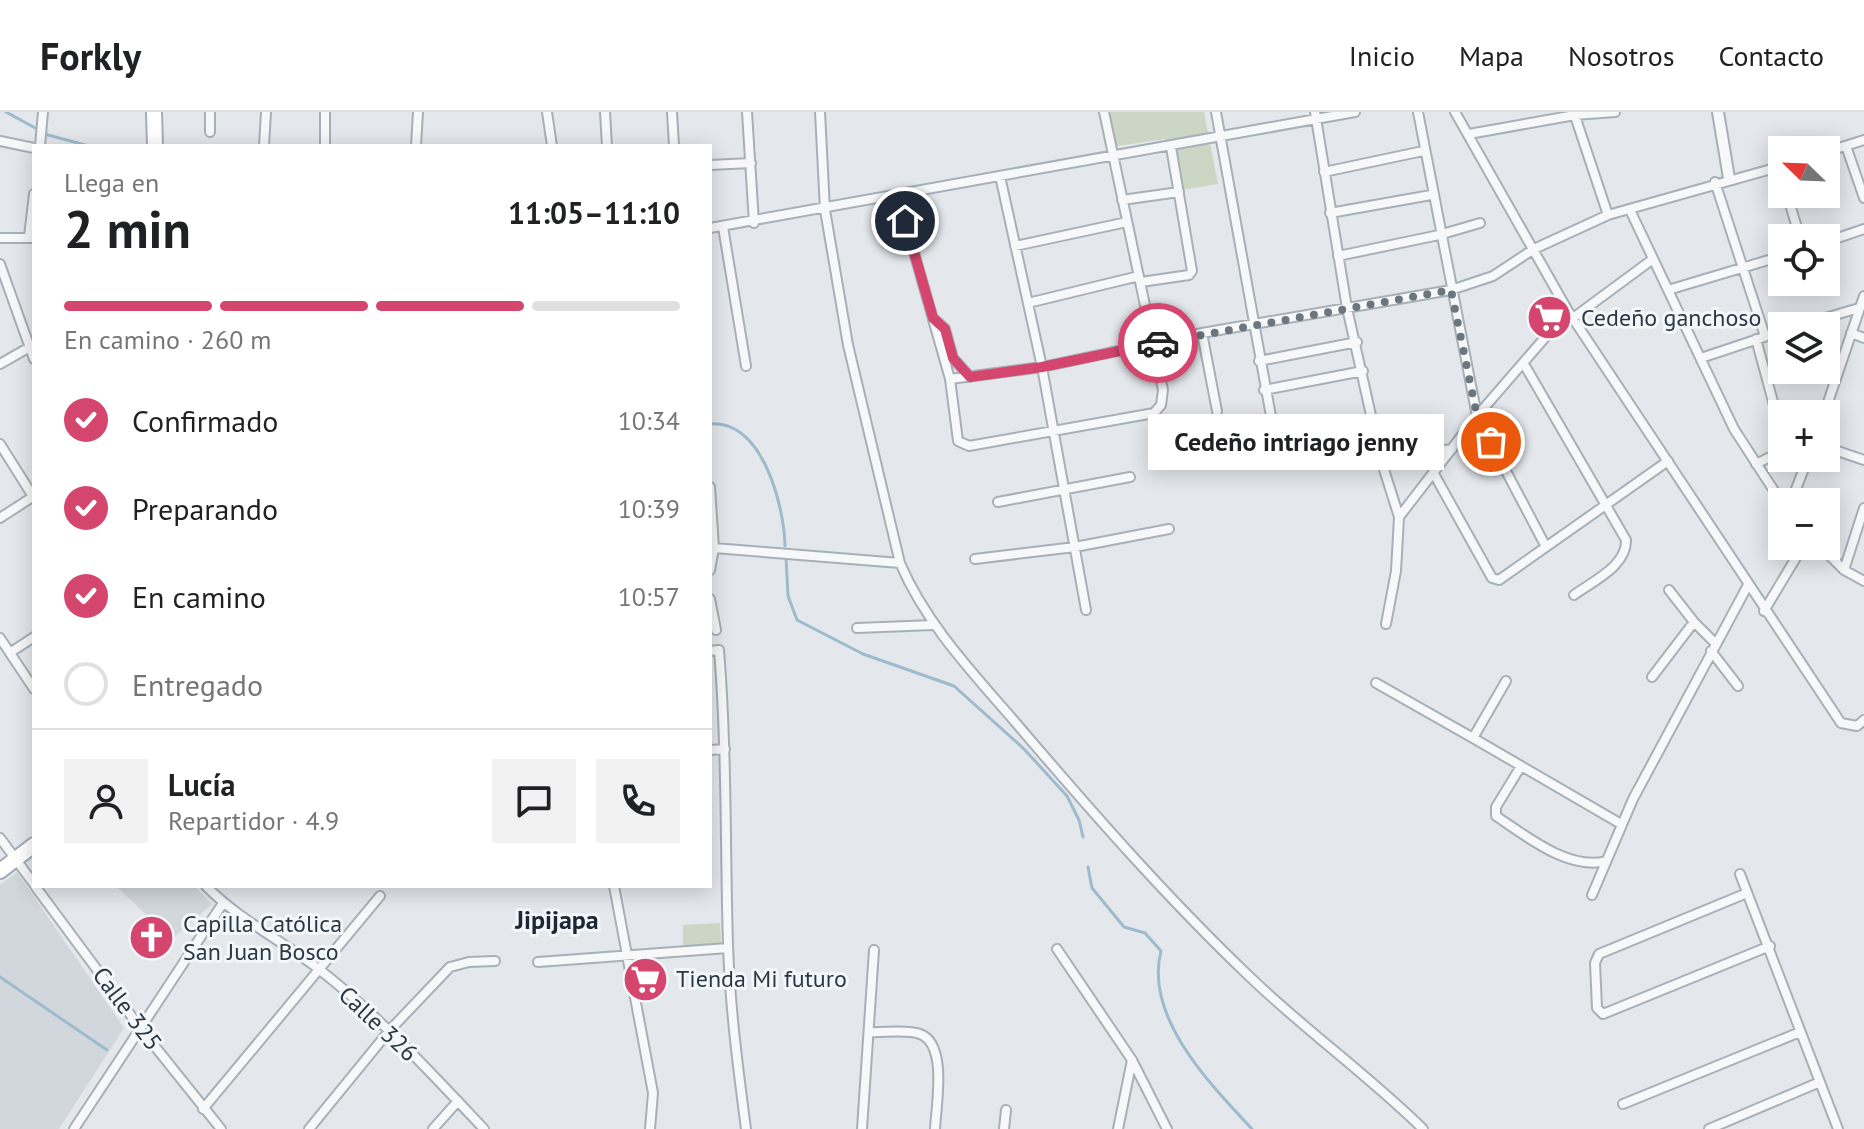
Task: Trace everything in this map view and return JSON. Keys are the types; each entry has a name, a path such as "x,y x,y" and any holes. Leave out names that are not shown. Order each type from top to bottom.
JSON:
{"main road":[{"path":"154,112 155,144"},
{"path":"0,871 32,847"}],"street":[{"path":"40,144 43,112"},
{"path":"210,112 210,132"},
{"path":"264,144 266,112"},
{"path":"325,112 325,144"},
{"path":"416,144 418,112"},
{"path":"547,112 552,144"},
{"path":"605,112 607,144"},
{"path":"672,112 674,144"},
{"path":"747,112 754,223"},
{"path":"820,112 825,210 848,345 900,563 933,625 1066,781 1174,901 1251,978 1388,1094 1423,1129"},
{"path":"898,196 950,379 956,433 963,445 1154,413 1161,405 1163,390 1104,112"},
{"path":"1216,112 1251,324 1276,444"},
{"path":"712,228 754,223 1355,112"},
{"path":"1418,112 1431,195 1477,416 1545,545"},
{"path":"1455,112 1571,315 1764,611 1841,723 1857,726 1864,720"},
{"path":"1469,134 1574,114 1615,112"},
{"path":"1718,112 1729,178"},
{"path":"1574,114 1608,215"},
{"path":"1316,117 1347,308 1381,460 1399,517 1396,571 1386,624"},
{"path":"1840,148 1864,140"},
{"path":"0,141 32,148"},
{"path":"1846,146 1864,198"},
{"path":"1028,303 1140,279 1189,275 1192,271 1171,147"},
{"path":"1324,172 1423,151"},
{"path":"712,165 751,163"},
{"path":"950,379 1042,367 1202,333 1451,290 1493,276 1534,249 1608,215 1768,169"},
{"path":"1000,176 1042,367 1086,610"},
{"path":"1715,182 1743,267 1774,400"},
{"path":"1122,200 1179,192"},
{"path":"1330,213 1431,195"},
{"path":"1630,210 1734,429 1772,488"},
{"path":"1015,246 1127,222"},
{"path":"1338,256 1439,235 1480,223"},
{"path":"723,227 746,366"},
{"path":"1840,237 1864,229"},
{"path":"0,238 31,238"},
{"path":"1399,517 1477,416 1571,315 1653,259"},
{"path":"1668,290 1768,260"},
{"path":"0,264 32,355"},
{"path":"1829,400 1864,296"},
{"path":"1840,314 1859,308"},
{"path":"933,318 945,329 953,358 970,377"},
{"path":"1202,333 1217,411"},
{"path":"1851,333 1864,338"},
{"path":"1701,358 1768,335"},
{"path":"1259,361 1357,342"},
{"path":"0,364 28,348"},
{"path":"1524,364 1608,504 1626,540 1627,552 1620,561 1574,595"},
{"path":"1264,390 1363,371"},
{"path":"0,444 32,494"},
{"path":"1381,460 1452,449"},
{"path":"1840,452 1864,460"},
{"path":"1756,464 1768,458"},
{"path":"1434,474 1492,578 1499,580 1668,461"},
{"path":"998,502 1130,477"},
{"path":"0,518 32,498"},
{"path":"1844,570 1864,508"},
{"path":"975,559 1075,547 1169,529"},
{"path":"712,545 900,563"},
{"path":"1764,611 1795,560"},
{"path":"1834,560 1844,570 1864,581"},
{"path":"1592,895 1621,824 1748,585"},
{"path":"1669,590 1713,647 1738,686"},
{"path":"1652,677 1694,622"},
{"path":"857,628 933,625"},
{"path":"713,628 725,749 728,948 734,1039 746,1129"},
{"path":"0,638 32,686"},
{"path":"11,652 32,638"},
{"path":"1473,738 1506,681"},
{"path":"1376,683 1621,824"},
{"path":"712,750 725,749"},
{"path":"1521,766 1496,807 1496,816 1538,843 1586,865 1606,861"},
{"name":"Calle 325","path":"0,838 32,881"},
{"path":"1740,874 1838,1129"},
{"name":"Calle 325","path":"37,888 141,1029 221,1129"},
{"path":"74,1129 223,903 208,888"},
{"path":"614,888 630,954 653,1093 650,1129"},
{"path":"1747,893 1599,954 1595,963 1597,1008 1603,1014 1770,946"},
{"path":"203,1109 380,896"},
{"name":"Calle 326","path":"223,903 320,970 389,1031 482,1128"},
{"path":"538,962 728,948"},
{"path":"1057,949 1132,1060 1167,1129"},
{"path":"862,1129 874,950"},
{"path":"309,1129 389,1031 450,967 469,962 495,961"},
{"path":"869,1032 920,1034 935,1047 938,1065 935,1129"},
{"path":"1623,1104 1800,1032"},
{"path":"1118,1129 1132,1060"},
{"path":"1709,1129 1820,1082"},
{"path":"433,1129 458,1101"},
{"path":"1004,1129 1006,1110"}],"shaded area":[{"path":"17,872 124,1028 59,1129 0,1129 0,885"},
{"path":"118,888 196,888 212,904 172,939"}],"green space":[{"path":"1111,112 1204,112 1218,184 1175,191 1165,139 1110,147 1106,122"},
{"path":"720,923 721,945 683,947 683,925"}],"waterway":[{"path":"6,112 48,135 82,144"},
{"path":"712,424 728,426 744,436 757,450 775,489 785,546"},
{"path":"786,557 788,596 797,620 863,654 954,686 1024,749 1067,796 1079,820 1083,837"},
{"path":"1088,867 1092,888 1124,927 1145,933 1161,951 1158,976 1162,1000 1171,1024 1200,1070 1252,1129"},
{"path":"0,977 107,1050"}],"way so far":[{"path":"1158,343 1451,290 1477,416 1491,442"}],"place":[{"name":"Cedeño ganchoso","path":"1550,318"},
{"name":"Cedeño intriago jenny","path":"1491,442"},
{"name":"Capilla Católica San Juan Bosco","path":"152,938"},
{"name":"Tienda Mi futuro","path":"645,979"}],"district":[{"name":"Jipijapa","path":"557,920"}],"route":[{"path":"905,221 933,318 945,329 953,358 970,377 1042,367 1158,343"}]}
